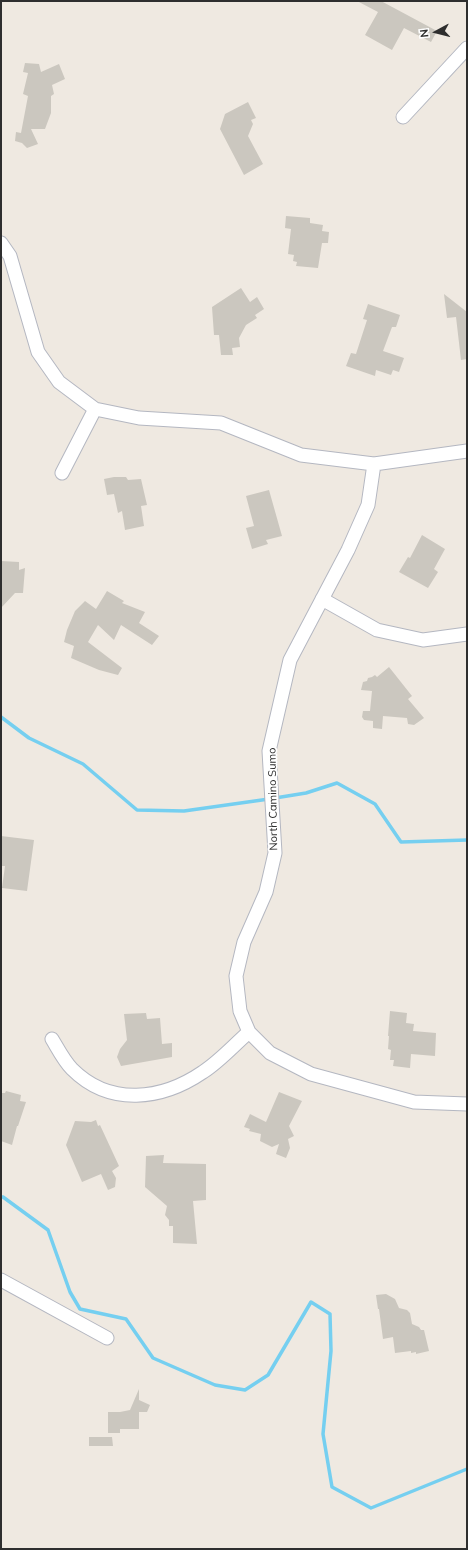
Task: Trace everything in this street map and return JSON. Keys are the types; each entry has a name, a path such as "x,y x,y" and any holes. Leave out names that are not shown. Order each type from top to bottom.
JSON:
{"street":[{"path":"403,117 467,48"},
{"path":"1,243 10,256 38,352 60,382 95,409 138,418 221,423 301,455 374,464 467,451"},
{"path":"62,474 95,409"},
{"name":"North Camino Sumo","path":"374,464 368,505 348,550 290,660 269,751 275,853 268,886 244,942 236,976 240,1011 249,1032 270,1053 311,1074 414,1102 467,1104"},
{"path":"322,599 377,630 423,640 467,634"},
{"path":"52,1039 71,1068 82,1078 95,1086 118,1094 138,1096 153,1095 167,1090 204,1072 249,1032"},
{"path":"1,1280 107,1338"}],"building":[{"path":"357,1 381,1 437,31 431,42 404,28 392,50 365,35 378,12"},
{"path":"25,63 39,64 41,72 59,64 65,79 52,85 54,94 51,96 51,113 45,129 31,129 38,144 27,148 22,143 15,141 16,132 21,133 28,96 23,94 28,73 23,72"},
{"path":"248,102 256,118 251,120 253,124 248,136 263,164 244,175 220,129 225,114"},
{"path":"286,216 310,218 310,223 323,225 322,231 329,232 328,243 322,243 318,268 296,266 297,262 293,261 294,255 288,254 291,229 285,228"},
{"path":"241,288 250,302 257,297 264,309 255,315 257,318 246,325 239,338 240,347 232,348 233,355 221,355 219,335 214,335 212,307"},
{"path":"444,294 467,312 467,359 461,360 456,317 447,318"},
{"path":"368,304 400,315 396,327 392,327 383,351 404,358 399,372 393,370 391,375 376,370 375,376 346,366 351,353 356,354 367,320 363,319"},
{"path":"126,477 128,480 141,479 147,505 141,506 144,526 125,530 122,511 118,513 114,494 107,495 104,479"},
{"path":"269,490 282,536 266,540 268,544 252,549 246,528 254,526 246,496"},
{"path":"422,535 445,549 434,569 438,572 428,588 399,572 408,557 410,558"},
{"path":"1,561 19,562 19,570 25,568 23,593 15,593 1,608"},
{"path":"107,591 124,601 122,603 145,612 139,623 159,636 152,645 121,625 114,640 98,625 88,642 122,668 118,675 99,670 71,658 74,646 64,642 75,611 85,601 96,609"},
{"path":"389,667 412,696 408,699 424,718 414,725 408,724 407,718 383,716 382,729 373,728 373,721 364,720 362,717 363,711 370,711 372,691 361,690 363,682 375,675 377,677"},
{"path":"1,836 34,840 27,891 2,888 5,866 1,866"},
{"path":"390,1011 407,1013 406,1023 414,1024 413,1031 436,1033 435,1056 411,1054 410,1068 393,1066 394,1060 390,1060 391,1050 388,1049"},
{"path":"146,1013 147,1019 160,1018 162,1044 172,1043 172,1057 121,1066 117,1057 120,1049 127,1040 124,1014"},
{"path":"6,1091 21,1095 20,1101 26,1102 12,1145 1,1141 1,1093 5,1093"},
{"path":"279,1092 302,1101 289,1126 294,1136 288,1139 290,1148 286,1158 276,1154 279,1144 272,1147 260,1141 261,1134 249,1131 250,1129 244,1127 250,1114 266,1122"},
{"path":"96,1120 98,1126 100,1125 119,1166 112,1171 116,1178 115,1187 108,1190 101,1174 82,1182 66,1145 75,1121 91,1122"},
{"path":"164,1155 163,1163 206,1164 206,1200 193,1201 197,1244 173,1243 173,1226 169,1226 169,1220 165,1215 167,1206 145,1187 146,1156"},
{"path":"386,1294 395,1299 399,1308 407,1310 410,1313 412,1324 419,1327 421,1330 424,1330 429,1351 416,1354 416,1352 411,1353 411,1351 395,1353 393,1337 383,1339 376,1295"},
{"path":"139,1389 139,1400 150,1405 147,1412 139,1412 139,1429 120,1429 120,1433 108,1433 108,1412 130,1410"},
{"path":"89,1437 112,1437 113,1446 89,1446"}],"waterway":[{"path":"1,717 29,738 83,764 137,810 184,811 269,799"},
{"path":"275,798 306,793 337,783 375,804 401,842 467,840"},
{"path":"1,1197 48,1230 70,1292 80,1309 126,1319 153,1358 215,1385 245,1390 268,1375 311,1302 330,1314 331,1351 323,1434 332,1487 371,1508 467,1469"}]}
